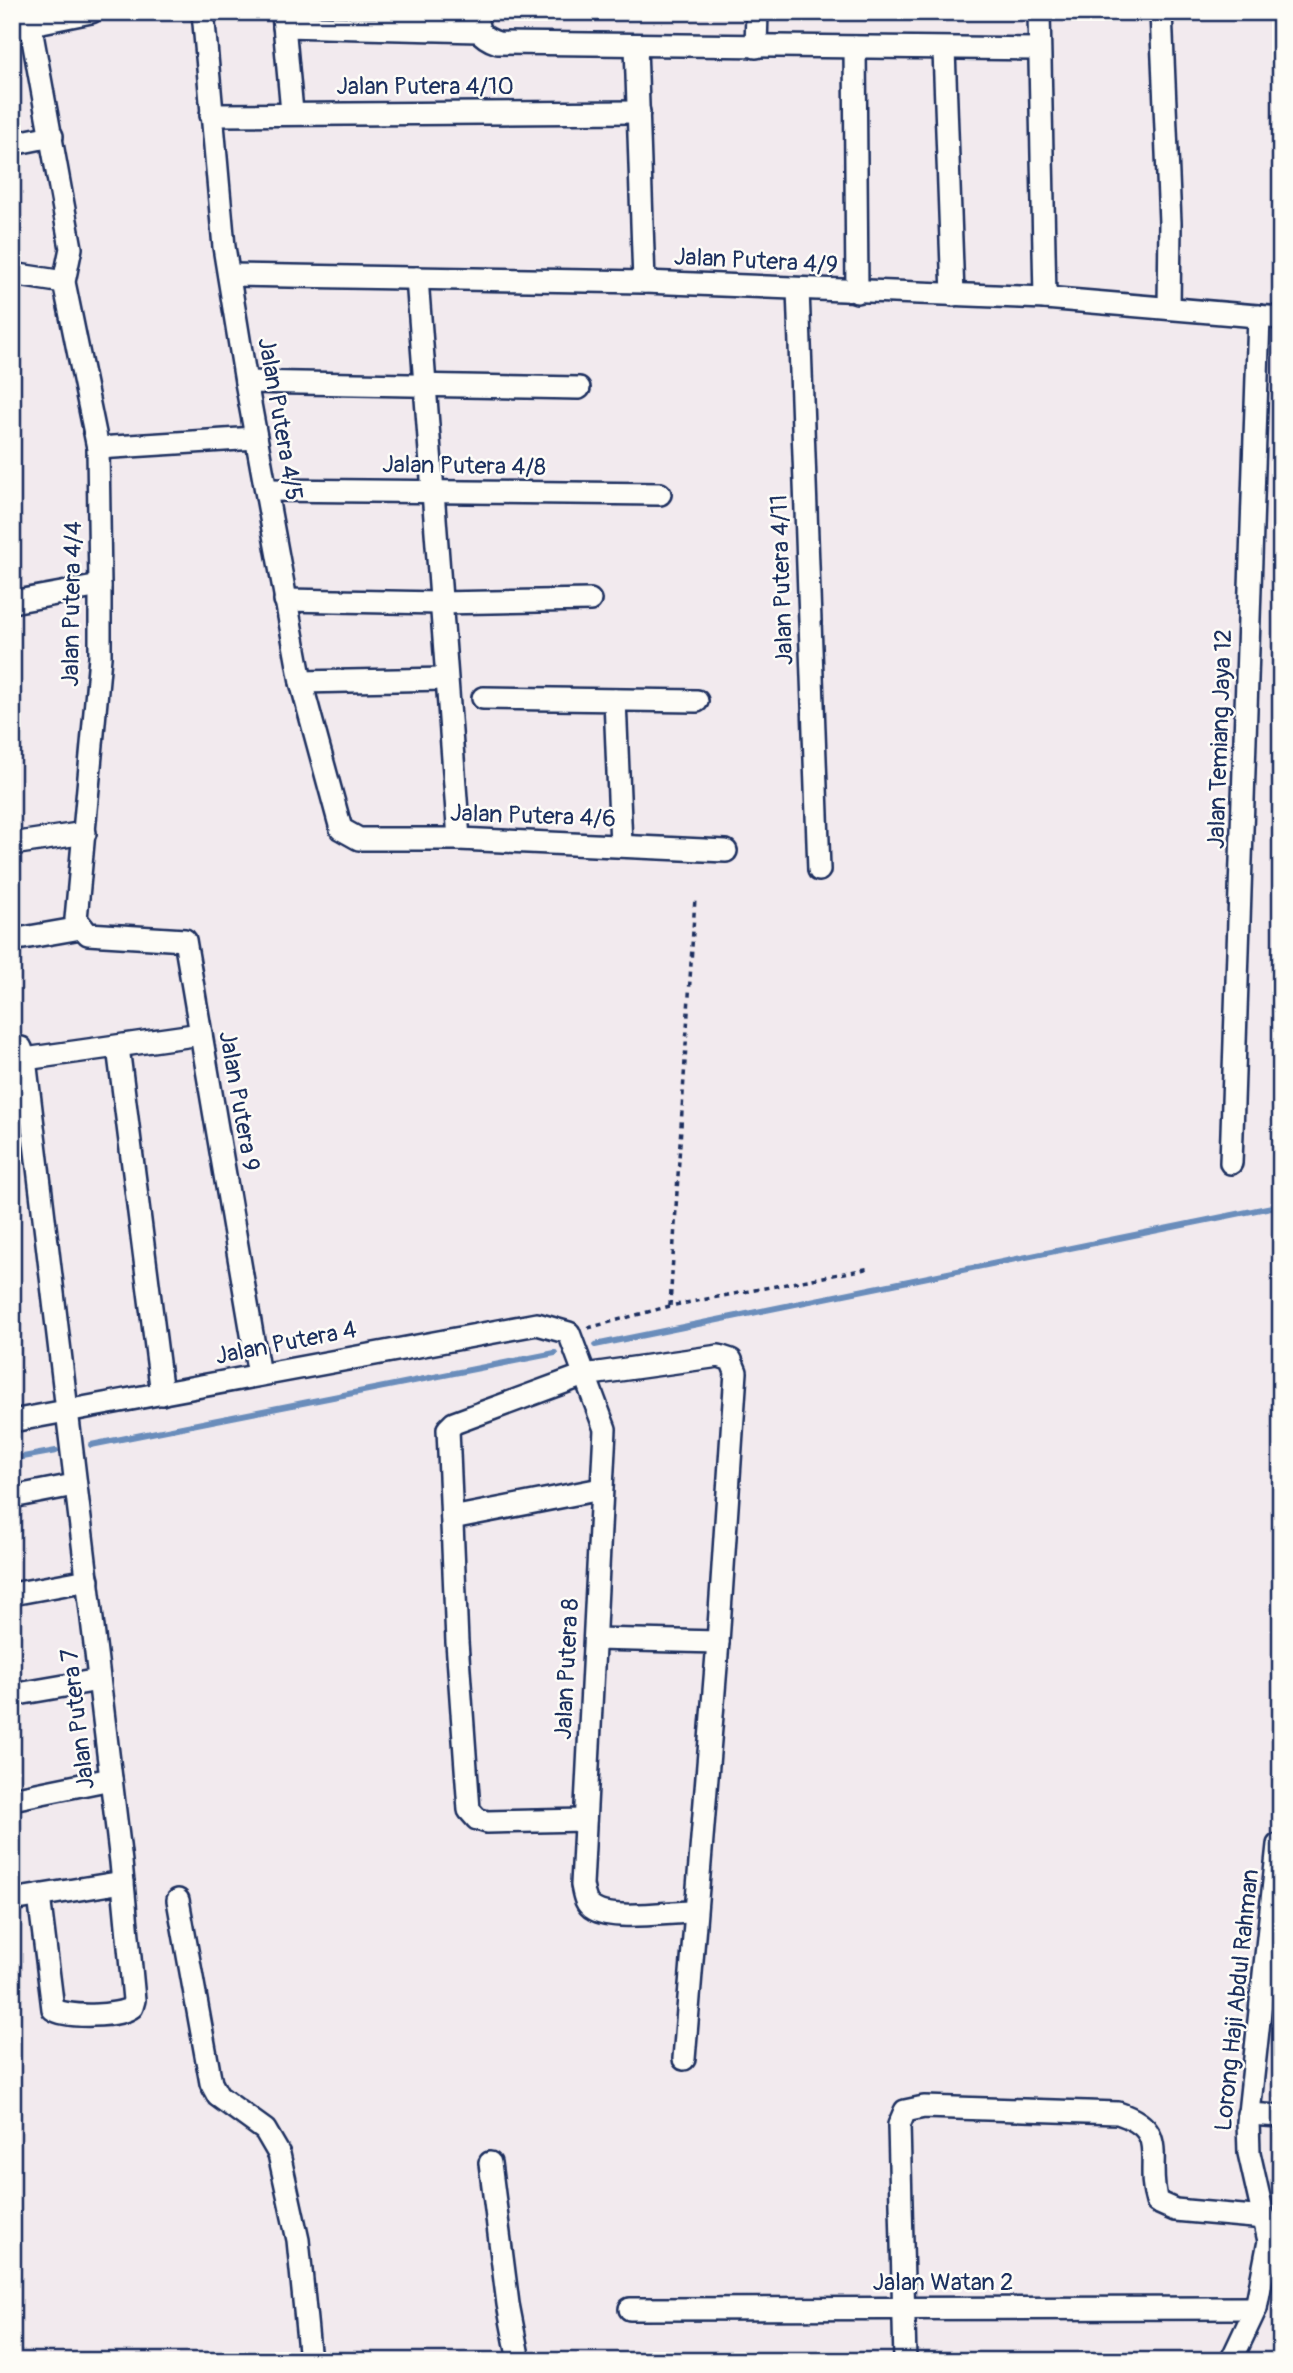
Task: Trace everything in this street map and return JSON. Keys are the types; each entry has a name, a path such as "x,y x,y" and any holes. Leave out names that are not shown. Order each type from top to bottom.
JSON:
{"street":[{"path":"12,274 64,282 71,247 52,136 24,22 91,12"},
{"name":"Jalan Putera 4/5","path":"203,12 229,275 246,382 301,682 341,829"},
{"path":"756,47 757,12"},
{"path":"1039,12 1045,298"},
{"path":"1161,12 1170,223 1169,308"},
{"path":"292,112 283,19 477,21 485,39 498,43 1040,49"},
{"path":"636,46 644,282"},
{"path":"855,47 857,292"},
{"path":"944,50 953,295"},
{"name":"Jalan Putera 4/10","path":"212,115 292,112 639,112"},
{"path":"12,144 52,136"},
{"name":"Jalan Putera 4/9","path":"229,275 644,282 1045,298 1281,318"},
{"path":"416,278 459,839"},
{"name":"Jalan Putera 4/4","path":"64,282 98,448 100,657 85,833 75,914 80,928"},
{"name":"Jalan Putera 4/11","path":"798,289 819,870"},
{"name":"Jalan Temiang Jaya 12","path":"1231,1163 1259,316"},
{"path":"246,382 579,388"},
{"path":"98,448 256,438"},
{"name":"Jalan Putera 4/8","path":"267,490 660,494"},
{"path":"12,602 100,586"},
{"path":"285,600 439,603 590,600"},
{"path":"301,682 445,679"},
{"path":"483,698 697,701"},
{"path":"615,700 621,845"},
{"name":"Jalan Putera 4/6","path":"341,829 359,839 459,839 726,851"},
{"path":"12,844 85,833"},
{"path":"12,940 80,928"},
{"name":"Jalan Putera 9","path":"80,928 88,934 185,940 259,1375"},
{"path":"19,1052 118,1047 201,1034"},
{"path":"118,1047 162,1394"},
{"name":"Jalan Putera 7","path":"19,1052 88,1580 123,1882 134,2000 132,2007 119,2013 74,2015 53,2010 39,1896"},
{"name":"Jalan Putera 4","path":"12,1421 537,1324 569,1333"},
{"name":"Jalan Putera 8","path":"569,1333 605,1429 582,1885 585,1900 595,1910 611,1914 694,1912"},
{"path":"585,1820 487,1822 477,1819 469,1810 447,1429 454,1423 584,1375 719,1356 731,1360 736,1372 718,1642 684,2059"},
{"path":"12,1497 74,1485"},
{"path":"452,1518 601,1489"},
{"path":"12,1594 88,1580"},
{"path":"594,1639 718,1642"},
{"path":"12,1695 99,1680"},
{"path":"12,1799 111,1779"},
{"name":"Lorong Haji Abdul Rahman","path":"1231,2361 1256,2308 1269,2241 1249,2153 1248,2114 1278,1845"},
{"path":"12,1900 123,1882"},
{"path":"178,1900 211,2083 218,2096 265,2130 279,2154 294,2216 310,2361"},
{"path":"905,2361 898,2124 905,2111 924,2107 1118,2113 1139,2120 1148,2131 1153,2147 1153,2187 1157,2202 1175,2210 1265,2218"},
{"path":"1248,2114 1281,2116"},
{"path":"490,2162 508,2304 519,2361"},
{"name":"Jalan Watan 2","path":"630,2309 1256,2308"}],"path":[{"path":"670,1306 695,898"},
{"path":"569,1333 670,1306 871,1268"}],"waterway":[{"path":"595,1345 1281,1205"},
{"path":"91,1445 555,1353"},
{"path":"12,1459 56,1451"}]}
